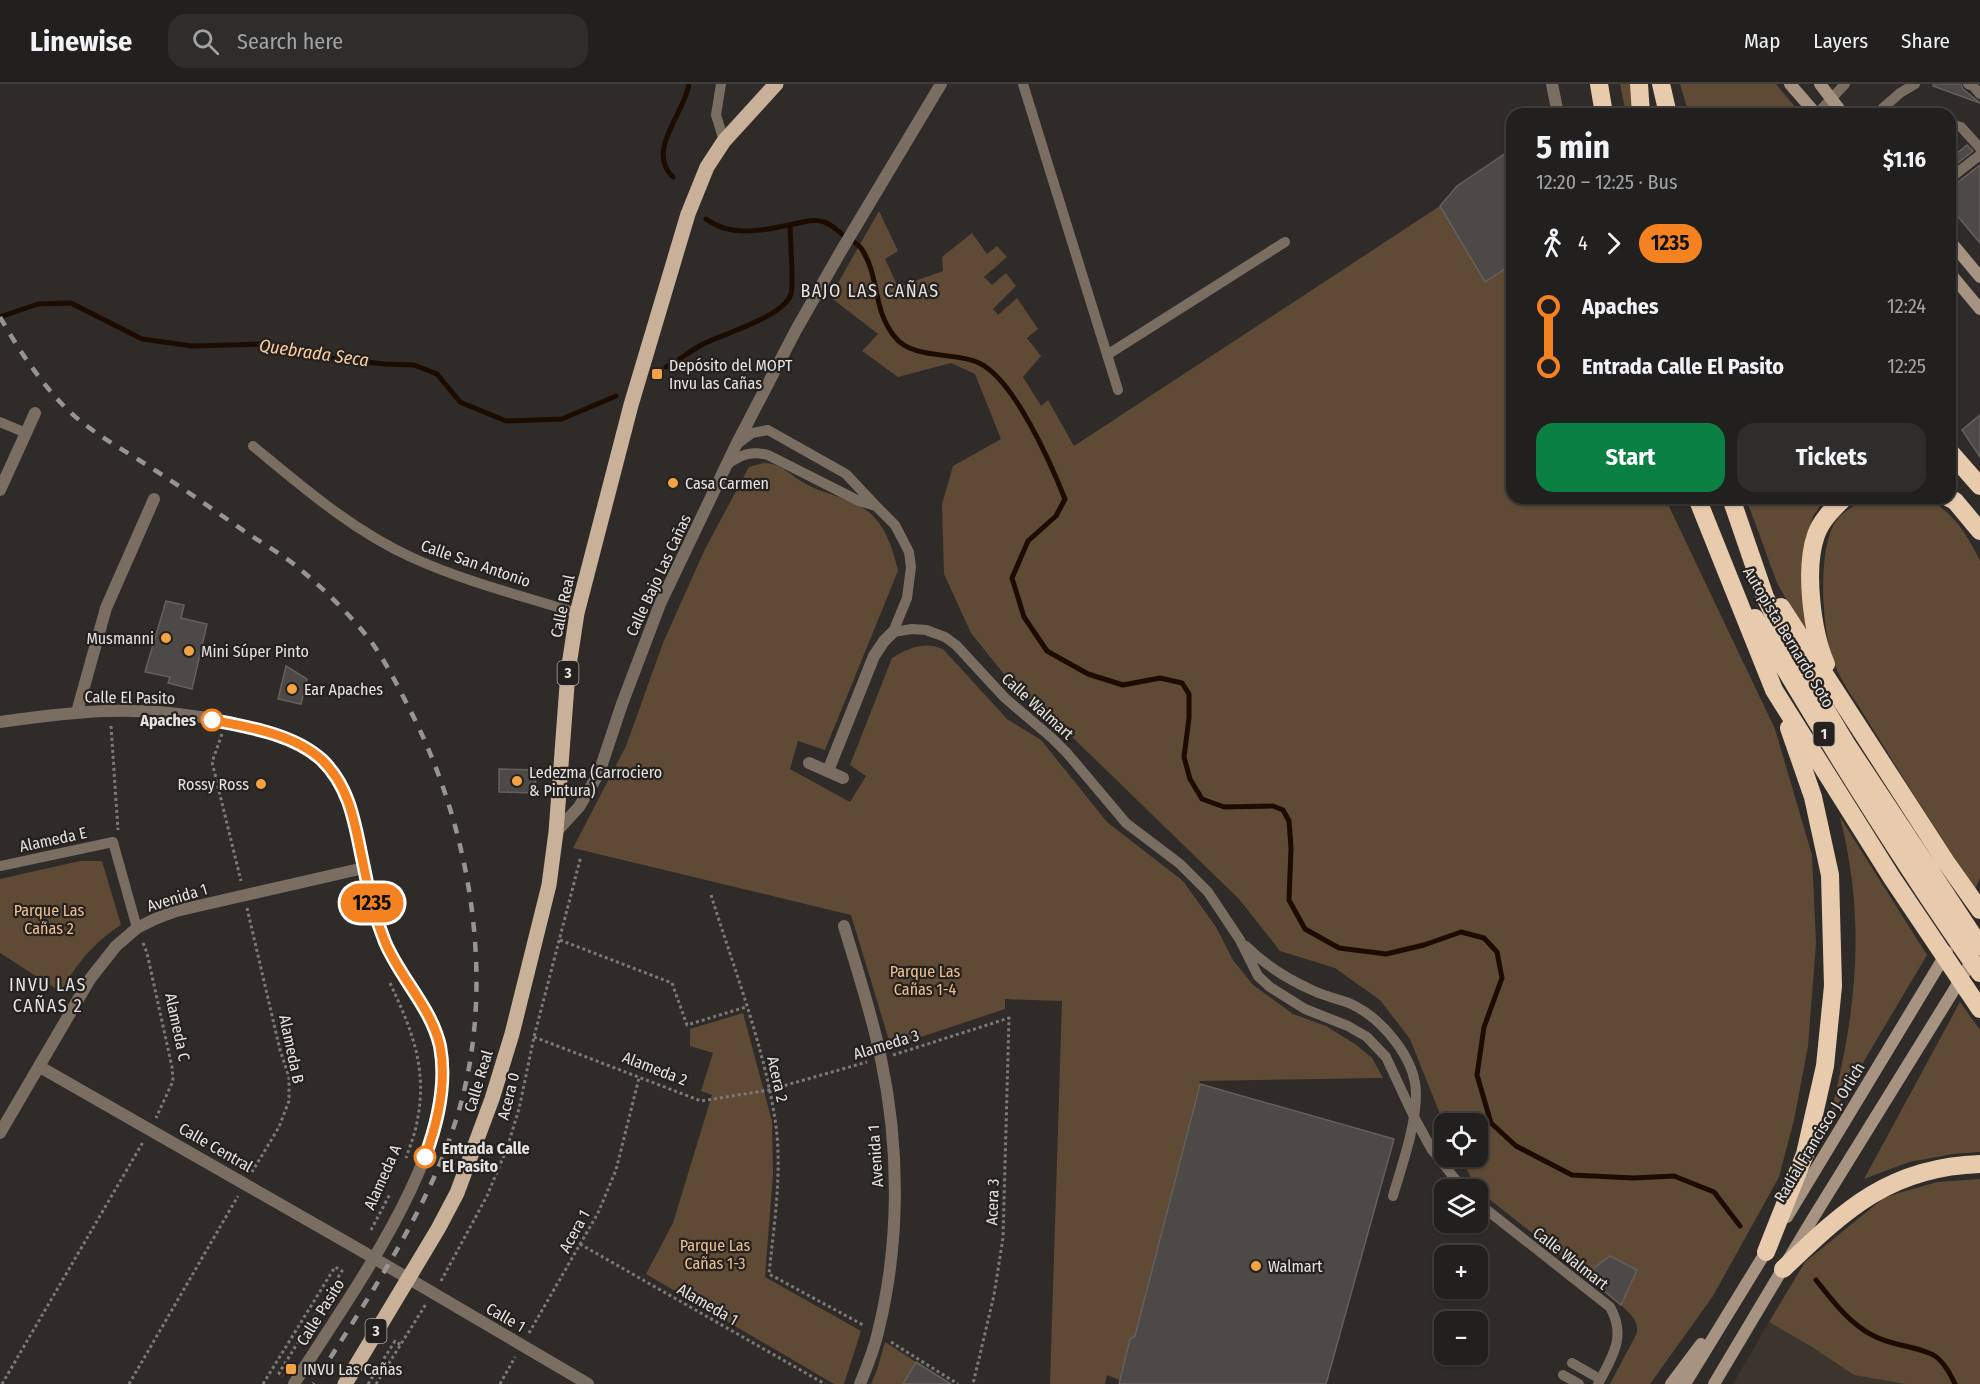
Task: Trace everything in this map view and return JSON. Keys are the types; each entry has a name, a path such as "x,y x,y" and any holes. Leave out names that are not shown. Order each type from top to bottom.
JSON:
{"highway":[{"path":"1599,84 1603,108"},
{"path":"1639,84 1641,108"},
{"path":"1661,84 1667,108"},
{"path":"1956,459 1980,486"},
{"path":"1956,502 1980,531"},
{"name":"1","path":"1699,504 1725,568"},
{"name":"1","path":"1733,504 1749,554"},
{"path":"1838,504 1822,521 1816,534 1812,553 1811,581 1813,618 1817,638 1842,702"},
{"name":"Autopista Bernardo Soto","path":"1749,554 1790,622 1946,862 1980,910"},
{"name":"Autopista Bernardo Soto","path":"1749,554 1765,597 1797,663 1980,973"},
{"name":"Autopista Bernardo Soto","path":"1725,568 1774,690 1892,878 1978,1007"},
{"name":"Autopista Bernardo Soto","path":"1725,568 1842,765 1932,891 1980,947"},
{"path":"1766,1252 1805,1154 1825,1066 1833,986 1830,875 1823,838 1810,786 1774,690"},
{"path":"1783,1269 1845,1212 1892,1183 1950,1166 1980,1164"}],"main road":[{"name":"Calle Real","path":"345,1384 457,1193 492,1099 549,885 556,832 568,672 577,614 631,405 687,214 707,167 724,141 776,84"},
{"path":"1790,84 1811,108"},
{"path":"1820,84 1838,108"},
{"path":"1956,248 1980,277"},
{"path":"1956,280 1980,309"},
{"name":"Radial Francisco J. Orlich","path":"1684,1384 1980,897"},
{"path":"1714,1384 1980,947"},
{"path":"1671,1384 1743,1287"}],"street":[{"name":"Calle Bajo Las Cañas","path":"556,832 579,807 599,774 622,704 656,614 736,445 796,330 941,84"},
{"path":"1552,84 1557,108"},
{"path":"0,490 35,413"},
{"path":"77,712 106,608 154,499"},
{"path":"828,771 874,656 893,632"},
{"name":"Calle El Pasito","path":"0,722 109,710 175,713 226,722 295,742 321,759 340,782 351,805 376,917 386,945 433,1024 440,1045 443,1071 440,1102 432,1137 418,1176 373,1258"},
{"path":"809,763 843,778"},
{"name":"Avenida 1","path":"0,1133 90,979 116,946 137,928 176,911 364,868"},
{"name":"Avenida 1","path":"844,926 881,1059 894,1164 894,1215 890,1271 878,1333 860,1384"},
{"name":"Calle Central","path":"40,1067 408,1278"},
{"name":"Calle Pasito","path":"289,1380 373,1258"},
{"name":"Calle 1","path":"408,1278 588,1384"}],"lane":[{"path":"721,84 716,115 724,141"},
{"path":"1023,84 1118,390"},
{"path":"1822,108 1845,84"},
{"path":"1883,108 1915,84"},
{"path":"1968,84 1980,94"},
{"path":"1956,126 1961,127 1980,148"},
{"path":"1956,174 1980,155"},
{"path":"1107,355 1285,242"},
{"path":"0,422 26,433"},
{"path":"736,445 752,433 768,430 846,474 895,525 909,552 911,583 893,632"},
{"name":"Calle San Antonio","path":"253,446 349,522 411,557 448,573 577,614"},
{"path":"729,463 742,454 768,455 859,501 876,506"},
{"name":"Calle Walmart","path":"893,632 912,629 926,630 945,637 956,645 1005,698 1067,753 1126,823 1167,853 1195,879 1219,907 1240,940 1258,976 1270,987 1305,1009 1348,1026 1367,1037 1386,1057 1432,1150 1455,1179"},
{"path":"113,843 137,928"},
{"name":"Alameda E","path":"0,866 113,843"},
{"name":"Calle Walmart","path":"1240,940 1264,964 1314,991 1364,1011 1390,1033 1411,1070 1416,1092 1414,1117"},
{"path":"1393,1196 1414,1117"},
{"name":"Calle Walmart","path":"1488,1211 1610,1307 1616,1318 1618,1334 1616,1348 1599,1382"},
{"path":"1572,1363 1599,1382"},
{"path":"1563,1374 1579,1384"}],"path":[{"path":"109,710 118,829 113,843"},
{"name":"Alameda B","path":"129,1384 279,1127 289,1101 289,1077 280,1050 212,762 226,722"},
{"name":"Acera 0","path":"376,1384 434,1293 487,1196 507,1148 519,1109 534,1037 581,856"},
{"name":"Acera 2","path":"711,895 746,1007 776,1121 778,1176 769,1274 878,1333"},
{"name":"Alameda C","path":"2,1384 150,1128 173,1082 172,1067 147,953 137,928"},
{"path":"559,940 672,983 687,1025 746,1007"},
{"name":"Alameda A","path":"389,979 417,1049 422,1079 417,1122 405,1161"},
{"name":"Alameda 3","path":"769,1090 881,1059 1009,1018"},
{"name":"Acera 3","path":"974,1384 994,1295 1003,1238 1009,1018"},
{"name":"Alameda 2","path":"534,1037 701,1101 769,1090"},
{"name":"Acera 1","path":"500,1384 598,1212 616,1170 639,1078"},
{"name":"Alameda A","path":"360,1250 392,1190"},
{"name":"Alameda 1","path":"580,1244 825,1384"},
{"path":"263,1384 335,1267 342,1271 279,1373 289,1380"},
{"path":"878,1333 958,1384"},
{"path":"368,1384 394,1341 401,1345"}],"shaded area":[{"path":"1769,1322 1812,1347 1906,1384 1733,1384"}],"green space":[{"path":"1620,84 1635,84 1637,108 1625,108"},
{"path":"1680,84 1776,84 1796,108 1687,108"},
{"path":"1440,206 1485,282 1506,268 1506,504 1668,504 1775,729 1812,855 1816,943 1808,1046 1794,1120 1779,1177 1713,1296 1650,1384 1610,1384 1637,1333 1635,1321 1621,1305 1637,1270 1610,1256 1585,1275 1488,1198 1488,1179 1472,1179 1465,1167 1488,1167 1488,1113 1440,1113 1410,1039 1380,1000 1335,968 1280,951 1239,899 1066,731 1011,683 971,633 944,574 942,504 953,466 1001,439 975,374 951,363 898,377 862,351 878,334 830,297 879,211 898,251 885,259 898,287 943,271 942,257 972,233 987,254 997,246 1007,257 984,277 992,285 1006,273 1016,286 993,309 998,315 1017,298 1038,329 1027,338 1041,356 1023,377 1041,406 1048,400 1074,446"},
{"name":"Parque Las Cañas 1-4","path":"764,463 780,467 799,480 860,506 868,512 886,534 898,571 825,750 798,741 790,769 850,802 866,776 850,765 892,658 917,647 930,646 943,649 1007,719 1041,740 1107,822 1183,881 1216,927 1233,960 1253,985 1293,1014 1326,1026 1355,1044 1372,1058 1383,1078 1200,1081 1135,1336 1130,1339 1120,1380 1107,1375 1105,1384 1050,1384 1062,1001 1005,999 1005,1009 891,1047 851,915 573,848 626,746 663,643 705,549 749,467"},
{"path":"1748,504 1822,504 1813,516 1807,539 1809,640 1777,583"},
{"path":"1858,504 1936,504 1963,531 1980,561 1980,878 1975,889 1846,687 1834,663 1824,615 1825,558 1835,522"},
{"path":"1840,817 1927,955 1829,1120 1846,1043 1855,969 1856,932 1853,895"},
{"name":"Parque Las Cañas 2","path":"80,861 102,861 121,925 86,954 61,992 0,953 0,879"},
{"path":"1960,1002 1980,1030 1980,1152 1909,1162 1864,1179"},
{"name":"Parque Las Cañas 1-3","path":"743,1013 772,1121 773,1174 765,1277 861,1331 844,1384 834,1384 646,1274 673,1223 712,1095 701,1091 713,1053 690,1046 690,1029"},
{"path":"1980,1179 1980,1384 1906,1384 1854,1375 1769,1322 1805,1262 1885,1197 1937,1182"},
{"path":"885,1342 916,1362 903,1384 871,1384"}],"building":[{"path":"1933,84 1961,84 1963,89 1980,103 1933,86"},
{"path":"1967,145 1973,151 1956,164 1956,154"},
{"path":"1506,153 1506,268 1485,282 1440,206 1457,186"},
{"path":"1980,165 1980,243 1956,214 1956,182"},
{"path":"1980,415 1980,457 1962,430"},
{"path":"166,601 184,605 181,618 207,624 192,689 168,683 170,677 145,672"},
{"name":"Ear Apaches","path":"286,666 307,679 301,704 278,699"},
{"name":"Ledezma (Carrociero & Pintura)","path":"499,769 536,770 535,793 499,792"},
{"name":"Walmart","path":"1200,1084 1394,1139 1326,1384 1119,1384 1130,1339 1135,1336"},
{"path":"1610,1256 1637,1270 1621,1305 1585,1275"},
{"path":"916,1362 951,1384 903,1384"}],"waterway":[{"path":"673,177 665,167 663,156 665,144 689,84"},
{"path":"706,219 715,225 746,231 811,221 829,224 861,248 871,270 882,314 894,336 902,344 923,352 969,359 979,363 992,372 1005,386 1030,424 1065,499 1056,516 1028,541 1012,578 1024,617 1047,651 1088,674 1123,685 1160,678 1182,683 1189,694 1189,718 1184,757 1190,779 1202,799 1224,807 1273,806 1283,810 1289,821 1291,848 1289,900 1305,929 1339,948 1386,954 1424,945 1461,932 1484,938 1497,952 1502,978 1484,1027 1477,1075 1491,1123 1516,1146 1572,1175 1633,1178 1674,1176 1714,1192 1740,1226"},
{"name":"Quebrada Seca","path":"666,367 701,345 765,317 786,302 792,289 790,225"},
{"name":"Quebrada Seca","path":"0,317 38,304 71,303 142,339 192,346 264,344 319,357 414,365 437,374 460,402 506,421 562,419 616,396"},
{"path":"1816,1280 1841,1310 1864,1330 1879,1339 1933,1355 1945,1366 1955,1384"}],"railway":[{"path":"0,317 43,382 70,412 103,438 288,560 320,586 346,612 370,640 395,681 431,755 449,805 463,857 472,910 476,964 475,1017 469,1069 456,1120 412,1223 374,1289 314,1384"}],"bus line":[{"name":"1235","path":"212,720 261,731 295,742 321,759 340,782 351,805 376,917 386,945 424,1007 440,1045 443,1071 440,1102 425,1157"}],"place":[{"name":"Depósito del MOPT Invu las Cañas","path":"657,374"},
{"name":"Casa Carmen","path":"673,483"},
{"name":"Musmanni","path":"166,638"},
{"name":"Mini Súper Pinto","path":"189,651"},
{"name":"Ear Apaches","path":"292,689"},
{"name":"Apaches","path":"212,720"},
{"name":"Ledezma (Carrociero & Pintura)","path":"517,781"},
{"name":"Rossy Ross","path":"261,784"},
{"name":"Entrada Calle El Pasito","path":"425,1157"},
{"name":"Walmart","path":"1256,1266"},
{"name":"INVU Las Cañas","path":"291,1369"}],"district":[{"name":"BAJO LAS CAÑAS","path":"870,291"},
{"name":"INVU LAS CAÑAS 2","path":"48,995"}]}
